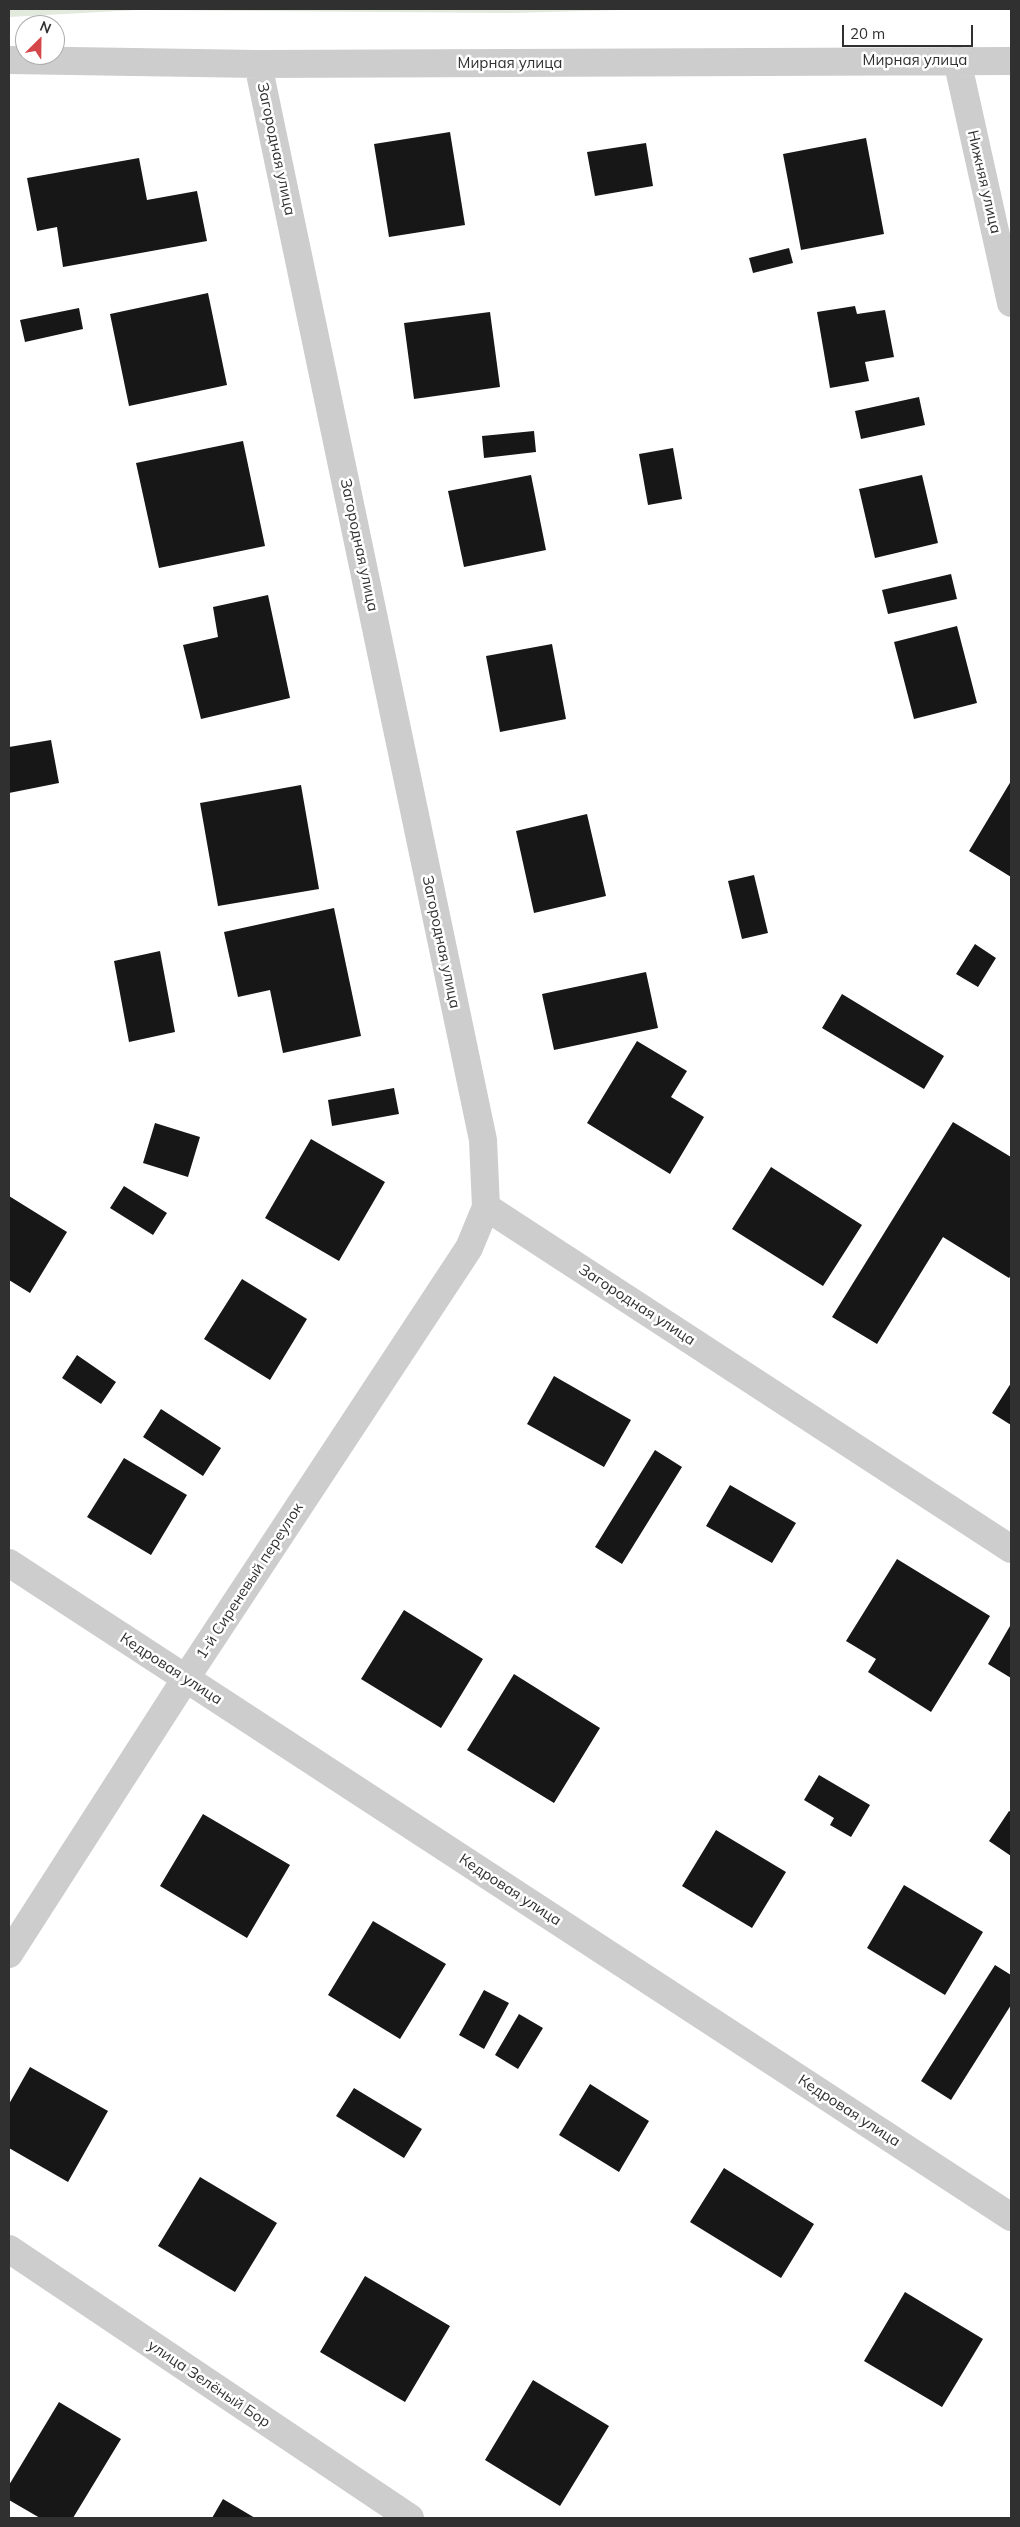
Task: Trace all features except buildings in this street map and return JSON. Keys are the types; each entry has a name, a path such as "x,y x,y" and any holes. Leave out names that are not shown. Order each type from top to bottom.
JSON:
{"street":[{"name":"Мирная улица","path":"9,60 258,64 1011,60"},
{"name":"Нижняя улица","path":"957,60 1011,303"},
{"name":"Загородная улица","path":"258,64 483,1140 486,1207 1011,1549"},
{"name":"1-й Сиреневый переулок","path":"9,1954 186,1678 469,1248 486,1207"},
{"name":"Кедровая улица","path":"9,1563 1011,2217"},
{"name":"улица Зелёный Бор","path":"9,2249 410,2518"}],"shaded area":[{"path":"9,9 658,9 510,13 137,10 15,15 15,17 9,17"}]}
